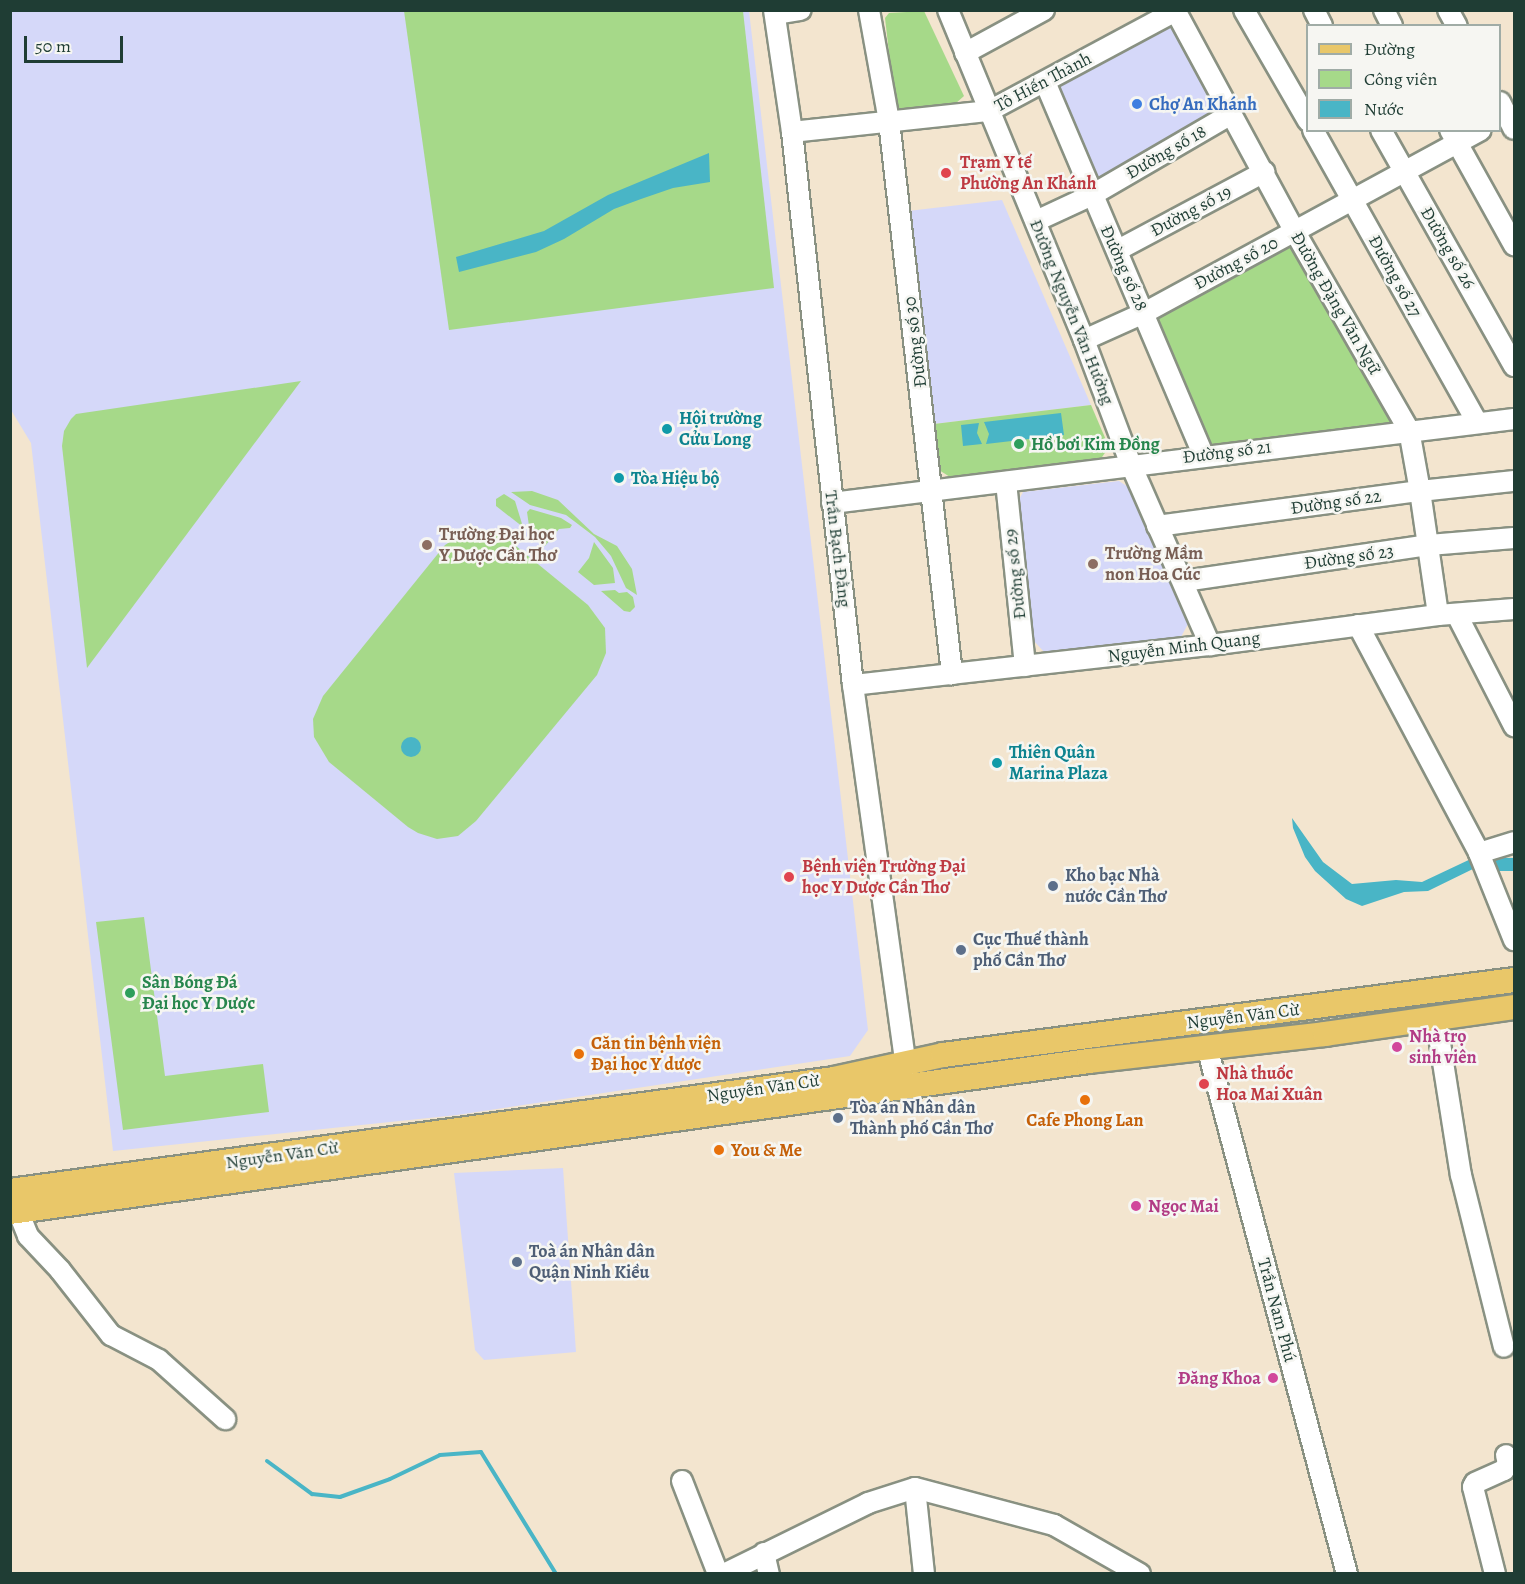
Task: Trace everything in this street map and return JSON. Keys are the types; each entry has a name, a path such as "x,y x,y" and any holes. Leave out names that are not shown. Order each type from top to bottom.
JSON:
{"main road":[{"name":"Nguyễn Văn Cừ","path":"906,1075 943,1054 1515,981"},
{"name":"Nguyễn Văn Cừ","path":"13,1205 906,1075 1325,1034 1515,1007"}],"street":[{"path":"775,12 801,10"},
{"name":"Đường số 30","path":"869,10 889,122 933,491 952,674"},
{"name":"Đường Nguyễn Văn Hưởng","path":"948,10 1084,340 1131,465 1184,581 1210,645"},
{"path":"965,53 1044,10"},
{"path":"1244,10 1306,117"},
{"path":"1314,10 1321,24"},
{"path":"1384,10 1391,24"},
{"path":"1448,10 1456,24"},
{"name":"Tô Hiến Thành","path":"792,132 990,111 1176,11"},
{"name":"Đường Đặng Văn Ngữ","path":"1176,11 1295,232 1408,430 1429,545 1447,615"},
{"name":"Trần Bạch Đằng","path":"775,12 792,132 854,684 906,1075"},
{"name":"Đường số 28","path":"1045,82 1203,455"},
{"name":"Đường số 18","path":"1036,221 1092,195 1231,114"},
{"name":"Đường số 27","path":"1314,132 1477,422"},
{"name":"Đường số 26","path":"1382,132 1515,366"},
{"name":"Đường số 20","path":"1084,340 1144,313 1295,232 1404,171 1453,137 1473,132"},
{"path":"1453,137 1515,245"},
{"name":"Đường số 19","path":"1118,250 1264,172"},
{"name":"Đường số 21","path":"832,502 1006,483 1203,455 1515,419"},
{"name":"Đường số 22","path":"1157,526 1420,491 1515,481"},
{"name":"Đường số 29","path":"1006,483 1025,666"},
{"name":"Đường số 23","path":"1184,581 1429,545 1515,538"},
{"name":"Nguyễn Minh Quang","path":"854,684 1210,645 1358,625 1515,609"},
{"path":"1447,615 1515,726"},
{"path":"1358,625 1479,854 1515,940"},
{"path":"1479,854 1515,842"},
{"path":"1436,1018 1461,1175 1504,1347"},
{"name":"Trần Nam Phú","path":"1206,1047 1347,1574"},
{"path":"13,1205 28,1236 60,1270 111,1335 159,1360 225,1419"},
{"path":"1495,1574 1473,1487 1475,1483 1504,1470 1508,1464 1506,1455"},
{"path":"682,1481 718,1574"},
{"path":"915,1488 924,1574"},
{"path":"724,1574 868,1503 915,1488 1054,1525 1140,1574"},
{"path":"764,1553 769,1574"}],"shaded area":[{"name":"Trường Đại học Y Dược Cần Thơ","path":"11,11 749,11 868,1030 850,1056 457,1115 113,1151 31,443 11,410"},
{"name":"Chợ An Khánh","path":"1170,24 1218,108 1217,113 1096,182 1056,90 1058,85"},
{"path":"1002,200 1091,405 934,424 908,211"},
{"name":"Trường Mầm non Hoa Cúc","path":"1119,481 1131,489 1137,500 1189,622 1181,637 1045,653 1033,640 1015,507 1023,492"},
{"name":"Toà án Nhân dân Quận Ninh Kiều","path":"563,1168 576,1352 484,1360 475,1350 454,1173"}],"green space":[{"path":"404,11 743,11 774,288 449,330"},
{"path":"924,11 964,96 955,104 901,111 895,104 885,18 889,13"},
{"path":"1289,240 1394,426 1211,452 1154,316"},
{"path":"301,381 87,668 62,446 64,431 71,419 76,414"},
{"path":"1091,405 1109,447 1100,460 950,477 939,470 934,424"},
{"path":"532,491 558,500 594,534 617,546 632,569 637,595 626,588 611,556 595,537 566,515 530,505 511,492"},
{"path":"504,494 515,501 523,527 496,506 496,499"},
{"path":"530,509 561,518 572,525 570,528 559,529 545,546 530,533 527,512"},
{"path":"482,530 505,537 588,605 605,628 606,653 597,675 476,821 458,836 437,839 408,827 329,762 314,737 313,719 323,696 445,545 462,534"},
{"path":"594,542 613,568 615,583 594,585 578,572 589,558"},
{"path":"615,590 619,593 627,592 633,597 635,607 630,612 624,611 601,591"},
{"name":"Sân Bóng Đá Đại học Y Dược","path":"144,917 165,1076 263,1064 269,1112 123,1130 96,922"}],"water":[{"path":"709,153 710,182 673,188 641,199 614,209 564,239 536,252 459,272 456,257 544,231 608,195"},
{"path":"1061,413 1064,435 986,444 989,434 984,422"},
{"path":"979,423 977,433 982,444 963,446 961,425"},
{"path":"411,737 418,740 421,747 418,754 411,757 404,754 401,747 404,740"},
{"path":"1292,818 1323,862 1352,884 1396,880 1422,882 1475,857 1514,858 1514,871 1495,871 1477,867 1428,891 1404,892 1362,906 1346,899 1315,871 1305,857 1293,828"}],"waterway":[{"path":"267,1461 312,1494 340,1497 390,1479 440,1455 481,1452 556,1574"}],"place":[{"name":"Chợ An Khánh","path":"1137,104"},
{"name":"Trạm Y tế Phường An Khánh","path":"946,173"},
{"name":"Hội trường Cửu Long","path":"667,429"},
{"name":"Hồ bơi Kim Đồng","path":"1019,444"},
{"name":"Tòa Hiệu bộ","path":"619,478"},
{"name":"Trường Đại học Y Dược Cần Thơ","path":"427,545"},
{"name":"Trường Mầm non Hoa Cúc","path":"1093,564"},
{"name":"Thiên Quân Marina Plaza","path":"997,763"},
{"name":"Bệnh viện Trường Đại học Y Dược Cần Thơ","path":"789,877"},
{"name":"Kho bạc Nhà nước Cần Thơ","path":"1053,886"},
{"name":"Cục Thuế thành phố Cần Thơ","path":"961,950"},
{"name":"Sân Bóng Đá Đại học Y Dược","path":"130,993"},
{"name":"Nhà trọ sinh viên","path":"1397,1047"},
{"name":"Căn tin bệnh viện Đại học Y dược","path":"579,1054"},
{"name":"Nhà thuốc Hoa Mai Xuân","path":"1204,1084"},
{"name":"Cafe Phong Lan","path":"1085,1100"},
{"name":"Tòa án Nhân dân Thành phố Cần Thơ","path":"838,1118"},
{"name":"You & Me","path":"719,1150"},
{"name":"Ngọc Mai","path":"1136,1206"},
{"name":"Toà án Nhân dân Quận Ninh Kiều","path":"517,1262"},
{"name":"Đăng Khoa","path":"1273,1378"}]}
